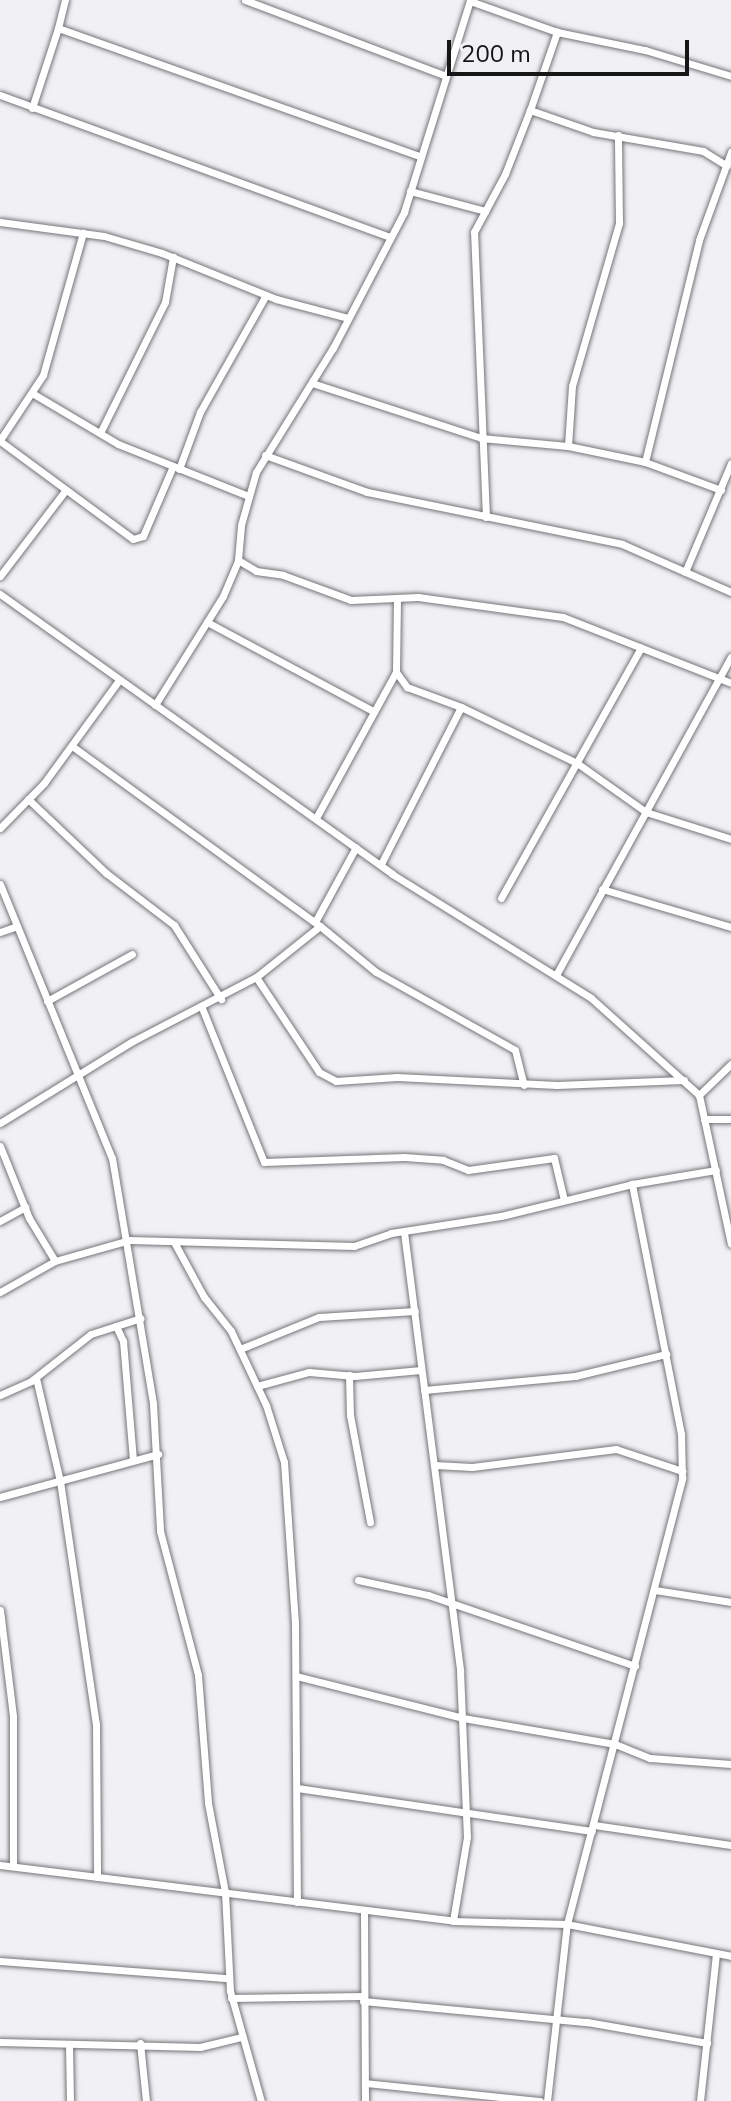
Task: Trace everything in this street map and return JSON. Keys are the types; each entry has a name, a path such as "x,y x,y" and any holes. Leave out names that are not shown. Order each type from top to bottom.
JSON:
{"street":[{"path":"32,108 65,0"},
{"path":"245,0 444,75"},
{"path":"155,705 207,622 238,560 249,496 265,455 312,383 390,237 410,191 470,0 557,32 645,50 731,76"},
{"path":"58,28 420,156"},
{"path":"486,517 474,232 530,110 557,32"},
{"path":"0,95 390,237"},
{"path":"530,110 618,135 703,151 727,166"},
{"path":"568,446 572,386 619,223 618,135"},
{"path":"645,462 699,240 731,152"},
{"path":"410,191 485,211"},
{"path":"0,222 83,233 173,257 266,295 348,318"},
{"path":"83,233 61,324 32,393 0,441 65,491 138,539 176,468 200,412 266,295"},
{"path":"101,431 165,302 173,257"},
{"path":"312,383 481,438 568,446 645,462 721,490"},
{"path":"32,393 71,421 101,431 118,444 249,496"},
{"path":"265,455 367,492 486,517 581,532 731,592"},
{"path":"685,572 731,463"},
{"path":"0,576 65,491"},
{"path":"238,560 256,571 283,575 351,600 418,597 563,617 731,683"},
{"path":"0,594 356,847 556,975 642,1039 699,1095 728,1218 731,1244"},
{"path":"316,818 396,672 397,600"},
{"path":"207,622 373,711"},
{"path":"501,898 641,647"},
{"path":"556,975 731,657"},
{"path":"396,672 407,687 461,707 577,763 646,812 731,839"},
{"path":"0,828 72,746 119,680"},
{"path":"381,864 461,707"},
{"path":"72,746 318,924 376,972 515,1050 524,1085"},
{"path":"28,799 106,873 174,925 221,999"},
{"path":"0,1123 79,1078 133,1041 221,999 256,977 318,924 356,847"},
{"path":"0,884 112,1158 141,1318 158,1454 160,1531 198,1675 208,1803 225,1892 231,1998 261,2101"},
{"path":"602,889 731,927"},
{"path":"0,932 17,926"},
{"path":"47,1001 132,954"},
{"path":"256,977 327,1079 397,1077 524,1085 684,1080"},
{"path":"202,1008 264,1162 404,1157 443,1160 468,1170 554,1158 564,1200"},
{"path":"699,1095 731,1064"},
{"path":"704,1119 731,1119"},
{"path":"0,1146 25,1207 55,1261"},
{"path":"0,1292 55,1261 129,1240 345,1247 632,1184 716,1170"},
{"path":"547,2101 567,1924 655,1590 682,1471 681,1434 632,1184"},
{"path":"0,1221 25,1207"},
{"path":"404,1232 453,1603 463,1718 466,1811 453,1921"},
{"path":"174,1242 240,1349 257,1386 284,1462 296,1676 297,1902"},
{"path":"240,1349 319,1317 415,1311"},
{"path":"0,1395 36,1378 91,1334 141,1318"},
{"path":"116,1326 123,1341 133,1459"},
{"path":"424,1390 575,1376 666,1354"},
{"path":"257,1386 309,1372 349,1375 421,1370"},
{"path":"349,1375 350,1415 370,1522"},
{"path":"36,1378 60,1481 96,1724 97,1877"},
{"path":"435,1465 472,1467 616,1449 682,1471"},
{"path":"0,1497 158,1454"},
{"path":"358,1580 453,1603 635,1666"},
{"path":"655,1590 731,1602"},
{"path":"0,1610 13,1716 13,1866"},
{"path":"296,1676 463,1718 615,1744 650,1758 731,1764"},
{"path":"297,1788 731,1845"},
{"path":"0,1865 453,1921 567,1924 731,1956"},
{"path":"364,1911 365,2101"},
{"path":"700,2101 716,1954"},
{"path":"0,1961 228,1978"},
{"path":"231,1998 363,1998 556,2020 707,2043"},
{"path":"0,2042 210,2047 241,2037"},
{"path":"140,2043 146,2101"},
{"path":"69,2044 70,2101"},
{"path":"365,2083 540,2101"}]}
